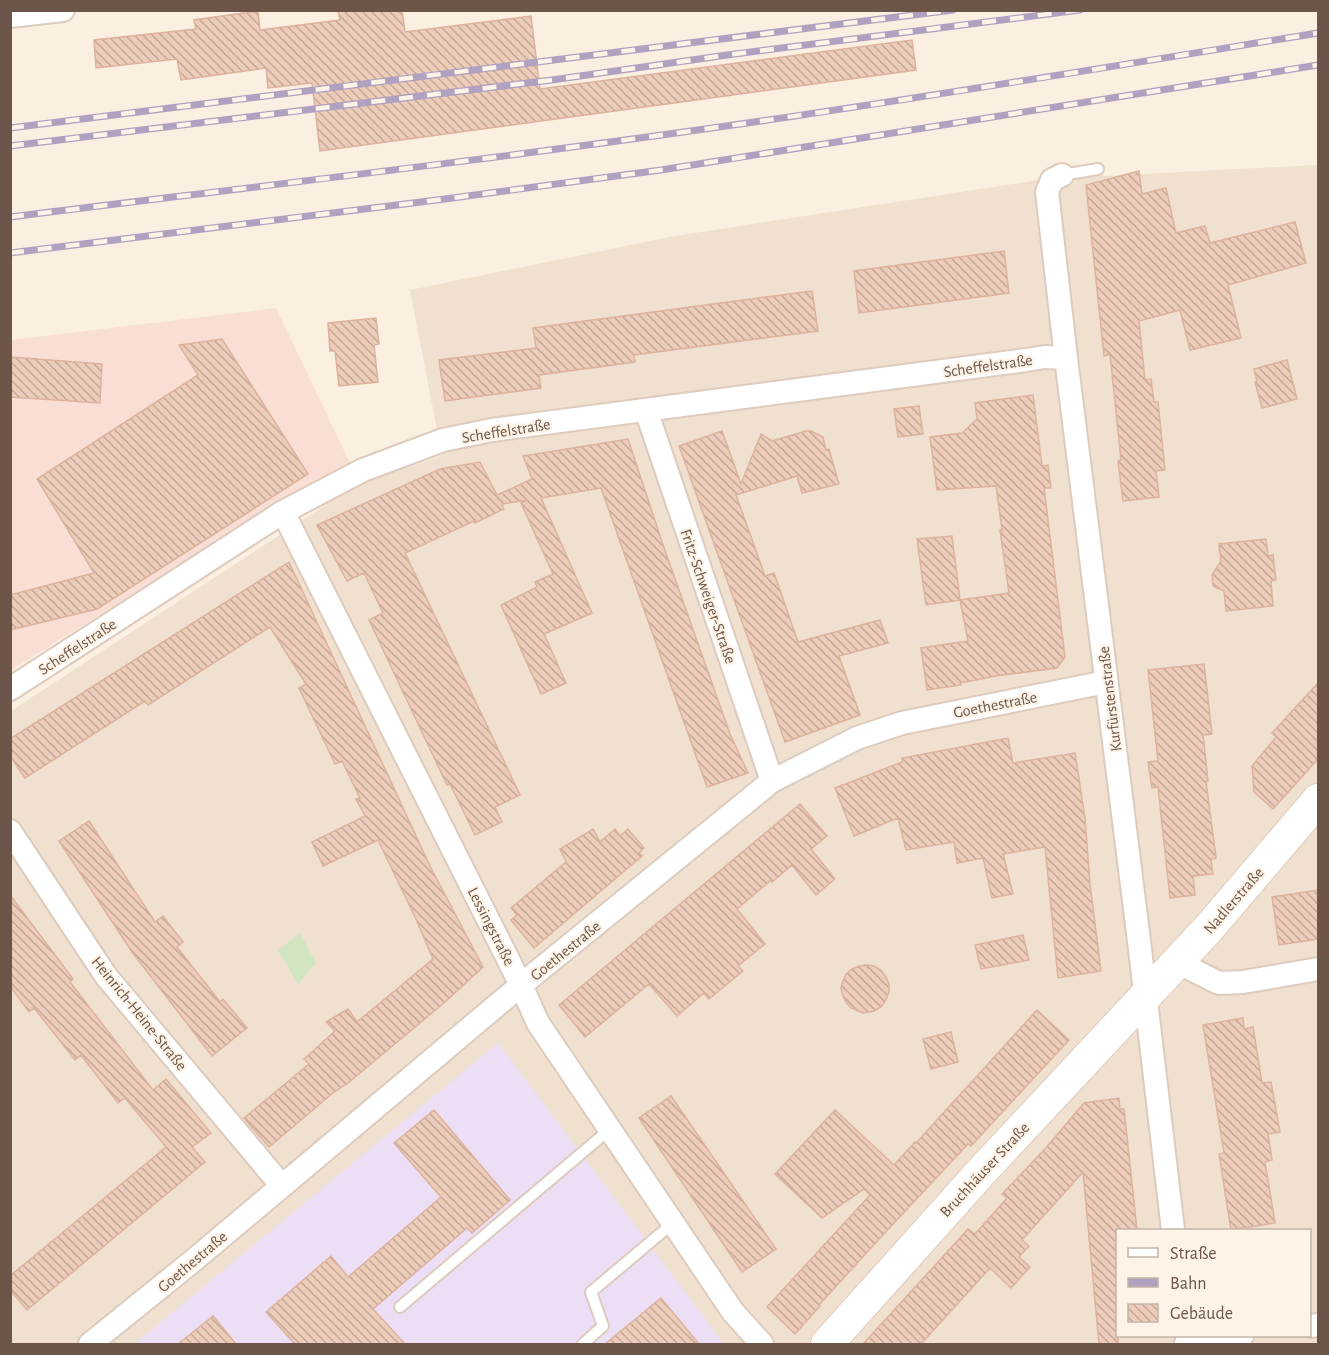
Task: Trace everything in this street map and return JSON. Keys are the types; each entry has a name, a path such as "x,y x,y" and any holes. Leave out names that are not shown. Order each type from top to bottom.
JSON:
{"street":[{"path":"10,16 63,10"},
{"name":"Kurfürstenstraße","path":"1062,175 1052,180 1047,192 1173,1229"},
{"name":"Scheffelstraße","path":"10,689 283,512 358,472 443,440 492,430 1045,357 1066,358"},
{"name":"Fritz-Schweiger-Straße","path":"646,410 772,781"},
{"name":"Lessingstraße","path":"283,512 538,1023 733,1311 762,1344"},
{"name":"Goethestraße","path":"90,1344 521,985 772,781 857,738 902,723 1107,682"},
{"name":"Nadlerstraße","path":"1145,998 1209,928 1318,800"},
{"name":"Heinrich-Heine-Straße","path":"10,831 106,976 282,1186"},
{"path":"1177,962 1219,983 1243,982 1318,969"},
{"name":"Bruchhäuser Straße","path":"827,1344 982,1171 1145,998"},
{"path":"1186,1341 1223,1337"}],"lane":[{"path":"1062,175 1098,169"},
{"path":"400,1307 609,1130"},
{"path":"584,1344 603,1326 591,1292 673,1223"}],"shaded area":[{"path":"1318,165 1318,1344 11,1344 11,711 359,483 442,456 410,290 675,236 1045,179"},
{"path":"276,308 350,463 11,670 11,340"},
{"path":"498,1043 724,1344 134,1344"}],"green space":[{"path":"300,933 316,963 298,984 278,950"}],"building":[{"path":"338,10 402,10 405,32 531,16 540,89 912,40 916,70 320,151 312,83 268,88 266,68 181,80 177,59 96,68 94,40 196,29 194,20 258,11 260,30 340,20"},
{"path":"1139,171 1142,194 1166,188 1176,233 1205,226 1210,243 1295,222 1306,263 1228,285 1241,338 1190,350 1180,310 1139,321 1145,380 1151,379 1154,402 1158,402 1165,470 1156,471 1159,497 1123,501 1110,354 1104,356 1086,185"},
{"path":"1004,251 1009,293 859,313 854,271"},
{"path":"812,291 818,331 634,355 635,362 539,375 541,388 445,401 439,360 536,348 533,328"},
{"path":"376,318 379,344 374,345 378,382 339,386 335,351 330,351 328,323"},
{"path":"222,339 308,474 97,609 10,630 10,595 94,573 37,479 198,375 179,345"},
{"path":"10,357 102,364 100,403 10,397"},
{"path":"1287,360 1297,399 1262,408 1254,369"},
{"path":"1033,395 1042,466 1048,465 1051,488 1044,488 1065,657 1057,668 996,676 960,683 961,685 927,690 921,648 968,641 960,600 1009,593 996,486 937,490 930,437 962,433 977,419 975,403"},
{"path":"919,406 923,434 898,437 894,409"},
{"path":"722,431 741,484 761,434 772,441 806,431 823,437 826,450 829,449 839,484 802,493 797,476 736,495 765,576 774,573 798,642 880,620 888,643 839,656 860,715 785,742 679,446"},
{"path":"628,439 730,734 748,773 707,787 601,488 541,498 592,613 544,634 566,683 541,694 501,605 537,587 535,582 553,574 521,503 527,500 502,504 504,509 405,553 520,795 495,807 502,822 475,835 450,784 447,785 369,620 383,613 364,573 347,581 317,525 440,469 480,462 497,495 532,479 523,456"},
{"path":"952,536 960,600 926,605 917,539"},
{"path":"1266,539 1268,556 1273,555 1276,580 1271,581 1273,606 1226,611 1224,591 1213,586 1212,575 1221,561 1219,544"},
{"path":"289,562 430,866 483,967 445,1002 269,1147 244,1118 309,1064 304,1059 335,1031 326,1022 348,1009 357,1022 433,959 378,840 323,866 312,842 365,816 356,799 360,798 342,761 335,764 299,688 306,684 270,627 148,705 145,701 25,778 10,756 10,739"},
{"path":"1204,664 1212,734 1203,735 1208,781 1206,781 1216,858 1211,859 1213,874 1193,876 1195,895 1170,898 1158,787 1152,788 1148,762 1158,761 1148,670"},
{"path":"1318,683 1318,759 1273,809 1254,792 1252,766 1276,737 1272,733"},
{"path":"1008,738 1013,763 1075,753 1085,818 1090,884 1101,971 1058,978 1045,847 1003,854 1013,894 992,898 983,858 957,863 954,842 906,850 898,818 854,836 835,788 902,762 902,758"},
{"path":"800,804 827,836 811,849 835,879 816,895 792,865 737,909 765,944 738,966 743,971 709,999 704,993 677,1016 649,984 585,1037 559,1005"},
{"path":"89,821 155,922 163,916 183,942 177,947 220,1002 223,999 247,1028 212,1056 132,952 59,841"},
{"path":"593,829 600,842 615,829 620,836 628,829 644,848 639,853 642,856 534,948 511,920 517,915 511,908 566,862 560,849"},
{"path":"1318,890 1318,939 1279,945 1272,897"},
{"path":"10,895 73,979 70,982 153,1090 166,1079 211,1133 192,1147 205,1162 27,1310 10,1290 10,1276 166,1147 125,1098 118,1103 81,1055 75,1060 34,1008 29,1012 10,986"},
{"path":"1023,935 1029,960 981,969 975,945"},
{"path":"866,965 881,970 889,984 889,992 881,1007 863,1013 851,1008 841,988 846,974 852,969"},
{"path":"1037,1010 1069,1040 971,1146 968,1144 881,1237 795,1334 767,1307 870,1195 864,1189 822,1218 775,1174 835,1110 894,1165"},
{"path":"1243,1018 1244,1029 1253,1027 1262,1083 1271,1082 1280,1132 1268,1134 1272,1160 1265,1162 1275,1223 1231,1229 1219,1154 1224,1153 1203,1025"},
{"path":"951,1032 958,1062 931,1069 923,1039"},
{"path":"671,1096 776,1249 742,1272 639,1118"},
{"path":"1119,1098 1120,1109 1124,1109 1137,1229 1116,1229 1116,1337 1118,1337 1118,1344 1099,1344 1083,1172 1022,1240 1029,1246 1019,1257 1030,1267 1011,1288 990,1268 921,1344 863,1344 968,1229 975,1234 1007,1198 1002,1194 1084,1103"},
{"path":"434,1110 510,1200 472,1233 467,1228 373,1309 405,1344 295,1344 266,1312 331,1256 348,1277 441,1197 394,1143"},
{"path":"661,1298 699,1344 605,1344"},
{"path":"213,1316 236,1344 178,1344"}],"railway":[{"path":"10,128 953,10"},
{"path":"10,146 552,80 1080,10"},
{"path":"10,217 386,171 761,121 1318,33"},
{"path":"10,253 661,170 1318,65"}]}
